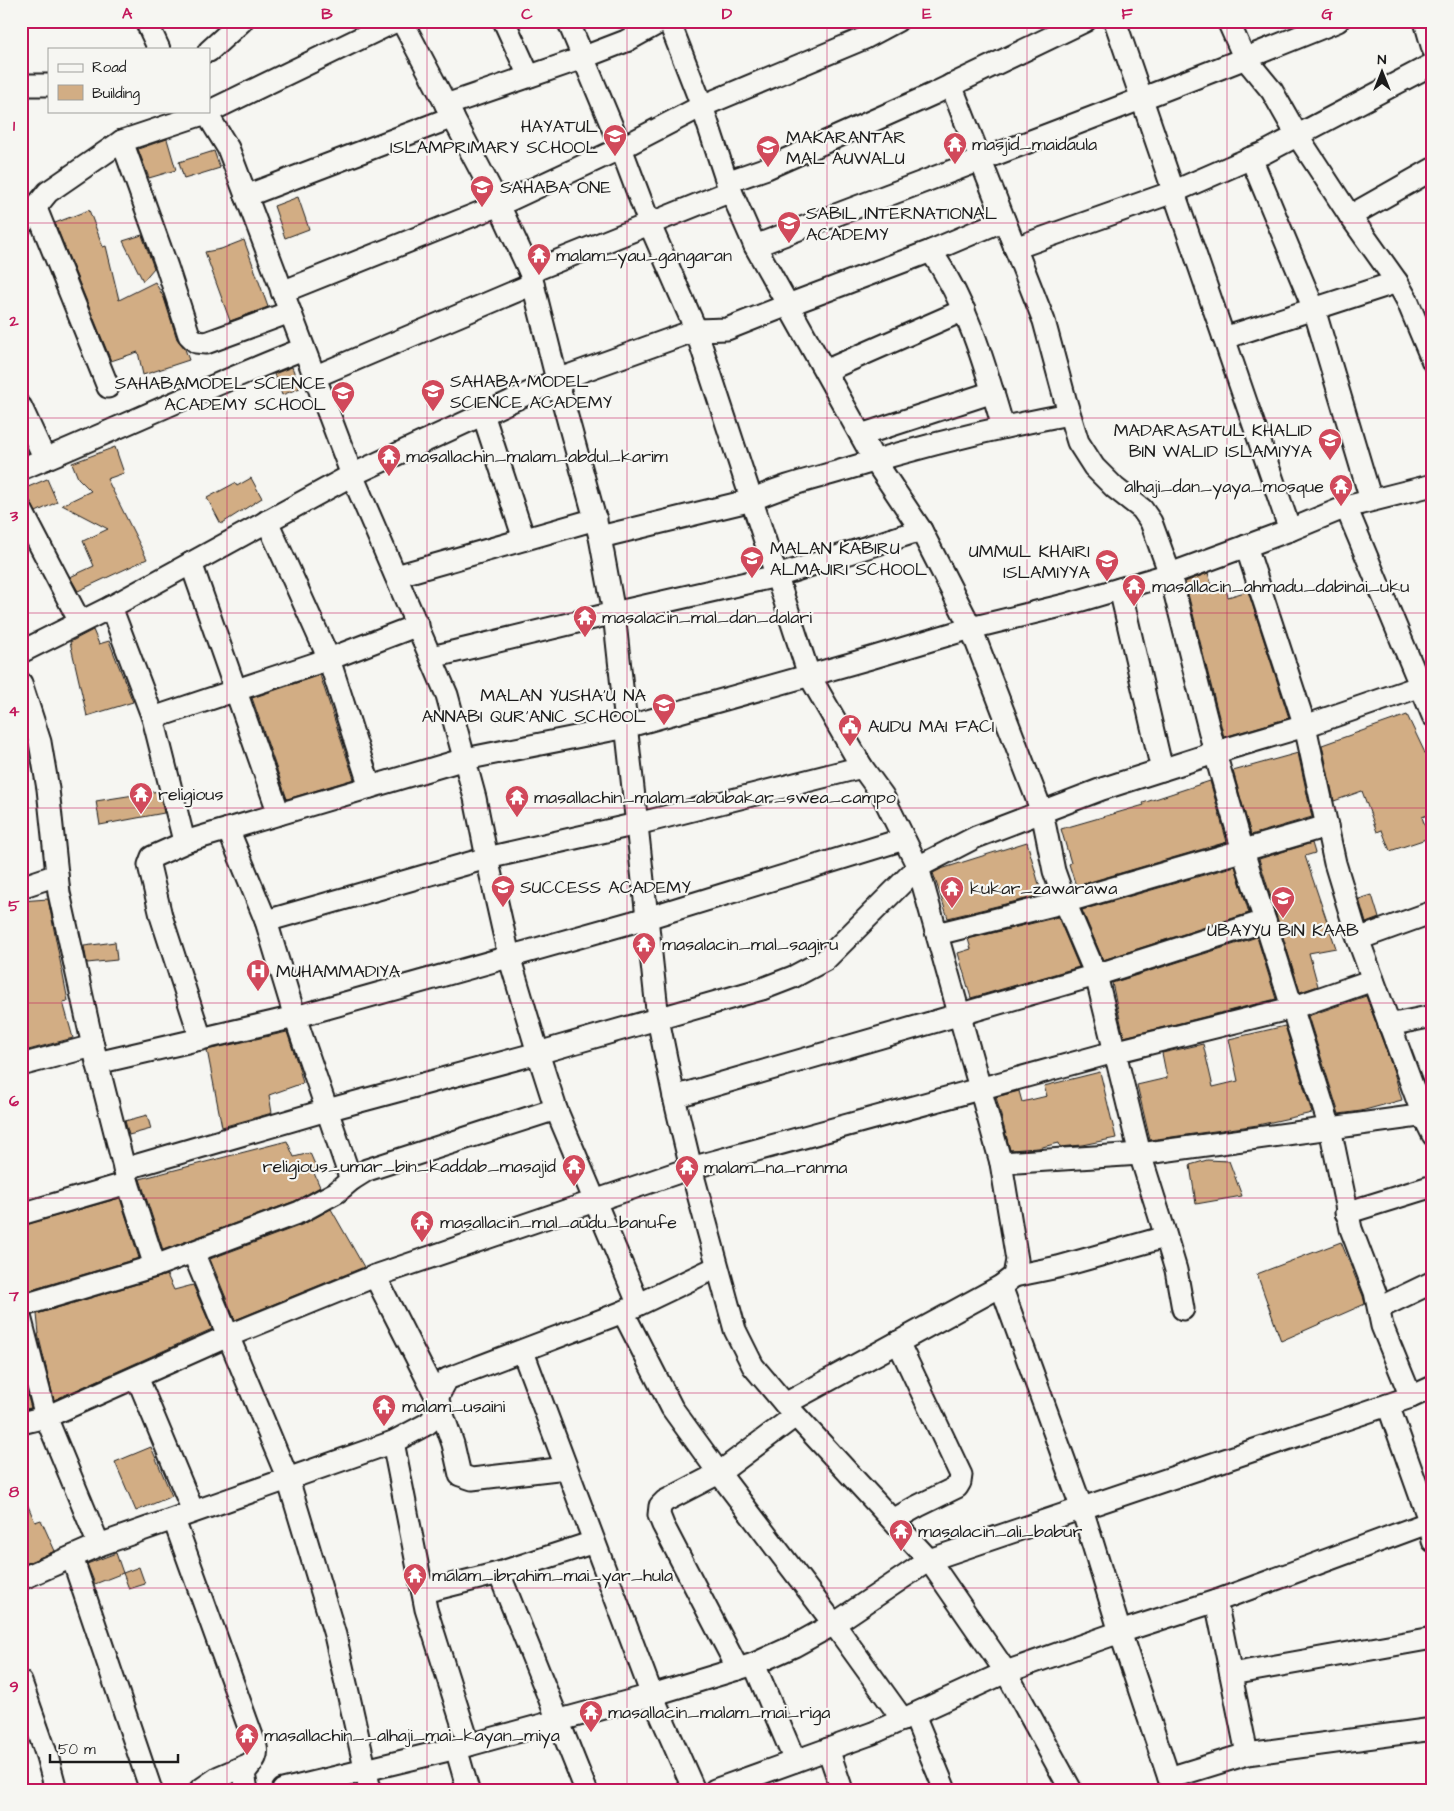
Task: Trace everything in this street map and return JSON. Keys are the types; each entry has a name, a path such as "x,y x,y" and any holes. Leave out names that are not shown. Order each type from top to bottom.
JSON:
{"street":[{"path":"146,21 159,48"},
{"path":"210,50 242,21"},
{"path":"210,110 396,21"},
{"path":"402,21 499,205 531,278 598,528 614,613 658,1019 691,1168 735,1330 753,1366 790,1410 929,1560 1006,1672 1071,1790"},
{"path":"504,21 529,76"},
{"path":"568,21 621,148 650,225 696,330 809,675 862,767 883,796 918,867 1001,1163 1017,1260 1008,1281 1120,1632 1171,1784 1247,1754 1433,1729"},
{"path":"246,196 529,76 626,41 662,21"},
{"path":"669,21 702,106 729,187 754,246 875,461 920,530 971,628 1042,812 1054,871 1096,976 1140,1154 1176,1270 1183,1309"},
{"path":"282,292 499,205 621,148 702,106 865,38 897,21"},
{"path":"314,377 650,225 767,168 951,85 1085,21"},
{"path":"1115,21 1290,530"},
{"path":"1228,21 1244,58 1272,91 1297,135 1407,300 1433,362"},
{"path":"754,246 1142,99 1338,21"},
{"path":"1425,21 1433,49"},
{"path":"1015,248 1173,192 1251,158 1433,64"},
{"path":"21,85 48,85"},
{"path":"951,85 1044,321 1078,442 1094,467 1115,488 1142,509 1151,522 1170,574 1215,753 1243,851 1330,1128 1346,1213 1375,1292 1382,1326 1411,1397"},
{"path":"21,225 48,192 122,141 206,112 228,148 352,475 447,694 475,798 509,956 538,1053 556,1109 594,1200 631,1308 672,1408 834,1624 908,1717 945,1790"},
{"path":"122,141 189,335 196,342 206,343 290,312"},
{"path":"1251,158 1314,309 1371,500"},
{"path":"1350,216 1433,169"},
{"path":"35,206 108,386"},
{"path":"21,652 111,607 352,475 557,380 696,330 727,329 931,251 1004,220"},
{"path":"931,251 946,272 980,347 1003,426"},
{"path":"1224,338 1396,282"},
{"path":"825,371 964,310"},
{"path":"21,469 239,374 304,349"},
{"path":"861,435 993,392"},
{"path":"21,407 45,459"},
{"path":"483,414 524,539"},
{"path":"396,576 524,539 598,528 752,500 770,492 875,461 1003,426 1069,414"},
{"path":"201,1038 161,916 149,865 152,857 188,841 465,759 626,727 971,628 1065,605 1170,574 1290,530 1346,507 1433,485"},
{"path":"1346,507 1427,684 1433,716"},
{"path":"21,509 80,622"},
{"path":"268,521 329,659 370,787"},
{"path":"432,657 777,576 920,530"},
{"path":"1246,546 1305,726 1335,863 1358,939 1389,1025 1428,1114 1433,1135"},
{"path":"191,563 279,814"},
{"path":"1120,589 1162,770"},
{"path":"111,607 140,679 153,718 183,837 188,841"},
{"path":"153,718 329,659 418,625"},
{"path":"21,683 40,742 48,789 57,875 95,1055 126,1176 155,1266"},
{"path":"21,1214 126,1176 327,1110 538,1053 762,989 793,977 825,960 918,867 976,837 1102,789 1305,726 1427,684"},
{"path":"266,921 487,858 637,824 862,767"},
{"path":"937,934 1065,902 1327,826"},
{"path":"228,829 266,921 295,1016 351,1180"},
{"path":"21,1065 201,1038 295,1016 647,918 904,839"},
{"path":"21,887 57,875"},
{"path":"1358,939 1433,912"},
{"path":"674,1097 1096,976 1265,921"},
{"path":"21,1422 46,1417 228,1336 375,1276 691,1168 1114,1052 1292,1008 1373,980"},
{"path":"1389,1025 1433,1016"},
{"path":"21,1306 155,1266 194,1252 300,1212 337,1192 367,1170 556,1109"},
{"path":"1001,1163 1140,1154 1428,1114"},
{"path":"1346,1213 1433,1186"},
{"path":"795,1761 746,1667 659,1514 660,1506 665,1501 719,1473 790,1410 898,1342 1008,1281 1158,1239 1164,1230"},
{"path":"194,1252 288,1479 334,1635 368,1780"},
{"path":"21,1580 99,1546 393,1442 433,1419 437,1398 447,1379 523,1352 631,1308 717,1266"},
{"path":"375,1276 437,1398 453,1444 460,1475 472,1478 566,1468"},
{"path":"1379,1308 1433,1282"},
{"path":"21,1320 46,1417 99,1546"},
{"path":"892,1520 957,1487 961,1475 898,1342"},
{"path":"523,1352 652,1695 694,1790"},
{"path":"138,1377 258,1753 244,1774 247,1790"},
{"path":"283,1790 368,1780 462,1747 746,1667 794,1646 834,1624 929,1560 1388,1405 1433,1387"},
{"path":"715,1790 828,1749 908,1717 1006,1672 1432,1528 1388,1405"},
{"path":"393,1442 426,1609 462,1747 468,1790"},
{"path":"423,1592 499,1573 594,1542"},
{"path":"72,1557 151,1790"},
{"path":"499,1573 586,1790"},
{"path":"1216,1601 1247,1754"},
{"path":"1231,1674 1433,1638"},
{"path":"21,1682 47,1756 56,1790"},
{"path":"828,1749 842,1790"},
{"path":"200,1790 219,1777 252,1762"}],"building":[{"path":"167,139 176,170 149,178 138,149"},
{"path":"214,151 220,168 184,179 179,162"},
{"path":"298,197 309,229 285,238 274,206"},
{"path":"89,210 103,247 106,246 119,300 155,282 164,298 177,339 185,349 189,360 143,375 138,352 111,361 55,223"},
{"path":"142,235 154,268 143,281 123,241"},
{"path":"244,240 268,307 230,321 205,252 221,249"},
{"path":"292,367 300,388 282,395 274,374"},
{"path":"115,447 124,473 107,479 147,559 78,591 70,577 94,566 83,541 108,529 62,505 91,491 78,478 72,463"},
{"path":"251,478 262,498 221,524 207,498 235,483 237,486"},
{"path":"47,479 57,502 36,512 28,499 21,497 21,490"},
{"path":"1208,573 1212,586 1224,582 1228,597 1248,591 1289,718 1224,737 1185,582"},
{"path":"93,630 99,644 109,641 133,702 87,716 70,642"},
{"path":"320,675 354,779 287,799 252,698"},
{"path":"1407,715 1426,755 1433,752 1433,813 1422,817 1429,838 1390,851 1382,830 1377,832 1362,791 1334,801 1322,745"},
{"path":"1298,753 1312,817 1251,835 1233,771"},
{"path":"1210,781 1227,842 1076,886 1061,829 1144,805 1143,803"},
{"path":"159,791 164,813 100,825 96,801"},
{"path":"1027,842 1042,895 948,918 933,873"},
{"path":"1312,843 1315,853 1305,856 1336,948 1309,953 1318,986 1300,992 1259,859"},
{"path":"1235,866 1249,913 1103,960 1082,910"},
{"path":"1372,895 1379,918 1366,923 1359,899"},
{"path":"48,899 68,1001 63,1002 73,1038 21,1052 21,901"},
{"path":"1058,917 1079,967 971,998 958,953 971,949 968,939"},
{"path":"1257,937 1276,999 1124,1037 1112,983"},
{"path":"115,942 117,960 87,963 84,946"},
{"path":"1366,996 1393,1069 1402,1100 1361,1111 1339,1114 1308,1016"},
{"path":"1285,1026 1312,1113 1258,1125 1150,1140 1137,1085 1167,1078 1162,1053 1203,1044 1213,1087 1238,1081 1229,1039"},
{"path":"287,1032 303,1083 269,1095 272,1113 222,1127 207,1050"},
{"path":"1100,1072 1116,1138 1082,1145 1060,1147 1059,1143 1038,1148 1010,1150 996,1097 1019,1091 1022,1102 1047,1096 1044,1086"},
{"path":"147,1115 151,1129 129,1135 125,1121"},
{"path":"287,1141 294,1157 310,1153 316,1167 314,1173 320,1187 295,1201 163,1250 140,1179"},
{"path":"1207,1160 1229,1161 1242,1196 1196,1204 1190,1165"},
{"path":"120,1198 139,1258 21,1293 21,1226"},
{"path":"331,1209 364,1267 235,1320 210,1259 304,1224"},
{"path":"1341,1242 1365,1304 1281,1341 1257,1274"},
{"path":"167,1275 174,1290 193,1285 212,1329 54,1400 38,1334 37,1314"},
{"path":"21,1371 31,1408 21,1410"},
{"path":"151,1447 172,1496 136,1511 115,1462"},
{"path":"21,1490 35,1522 41,1520 55,1551 23,1565 21,1561"},
{"path":"116,1553 123,1573 95,1584 87,1564"},
{"path":"139,1567 145,1584 129,1589 123,1573"}],"place":[{"name":"HAYATUL ISLAMPRIMARY SCHOOL","path":"615,157"},
{"name":"masjid_maidaula","path":"955,165"},
{"name":"MAKARANTAR MAL AUWALU","path":"768,168"},
{"name":"SAHABA ONE","path":"482,208"},
{"name":"SABIL INTERNATIONAL ACADEMY","path":"789,244"},
{"name":"malam_yau_gangaran","path":"539,276"},
{"name":"SAHABA MODEL SCIENCE ACADEMY","path":"433,412"},
{"name":"SAHABAMODEL SCIENCE ACADEMY SCHOOL","path":"343,414"},
{"name":"MADARASATUL KHALID BIN WALID ISLAMIYYA","path":"1330,461"},
{"name":"masallachin_malam_abdul_karim","path":"389,477"},
{"name":"alhaji_dan_yaya_mosque","path":"1341,507"},
{"name":"MALAN KABIRU ALMAJIRI SCHOOL","path":"752,579"},
{"name":"UMMUL KHAIRI ISLAMIYYA","path":"1107,582"},
{"name":"masallacin_ahmadu_dabinai_uku","path":"1134,607"},
{"name":"masalacin_mal_dan_dalari","path":"585,638"},
{"name":"MALAN YUSHA'U NA ANNABI QUR'ANIC SCHOOL","path":"664,726"},
{"name":"AUDU MAI FACI","path":"850,747"},
{"name":"religious","path":"141,815"},
{"name":"masallachin_malam_abubakar_swea_campo","path":"517,818"},
{"name":"SUCCESS ACADEMY","path":"503,908"},
{"name":"kukar_zawarawa","path":"952,909"},
{"name":"UBAYYU BIN KAAB","path":"1283,919"},
{"name":"masalacin_mal_sagiru","path":"644,965"},
{"name":"MUHAMMADIYA","path":"258,992"},
{"name":"religious_umar_bin_kaddab_masajid","path":"574,1187"},
{"name":"malam_na_ranma","path":"687,1188"},
{"name":"masallacin_mal_audu_banufe","path":"422,1243"},
{"name":"malam_usaini","path":"384,1427"},
{"name":"masalacin_ali_babur","path":"901,1552"},
{"name":"malam_ibrahim_mai_yar_hula","path":"415,1596"},
{"name":"masallacin_malam_mai_riga","path":"591,1733"},
{"name":"masallachin__alhaji_mai_kayan_miya","path":"247,1756"}]}
